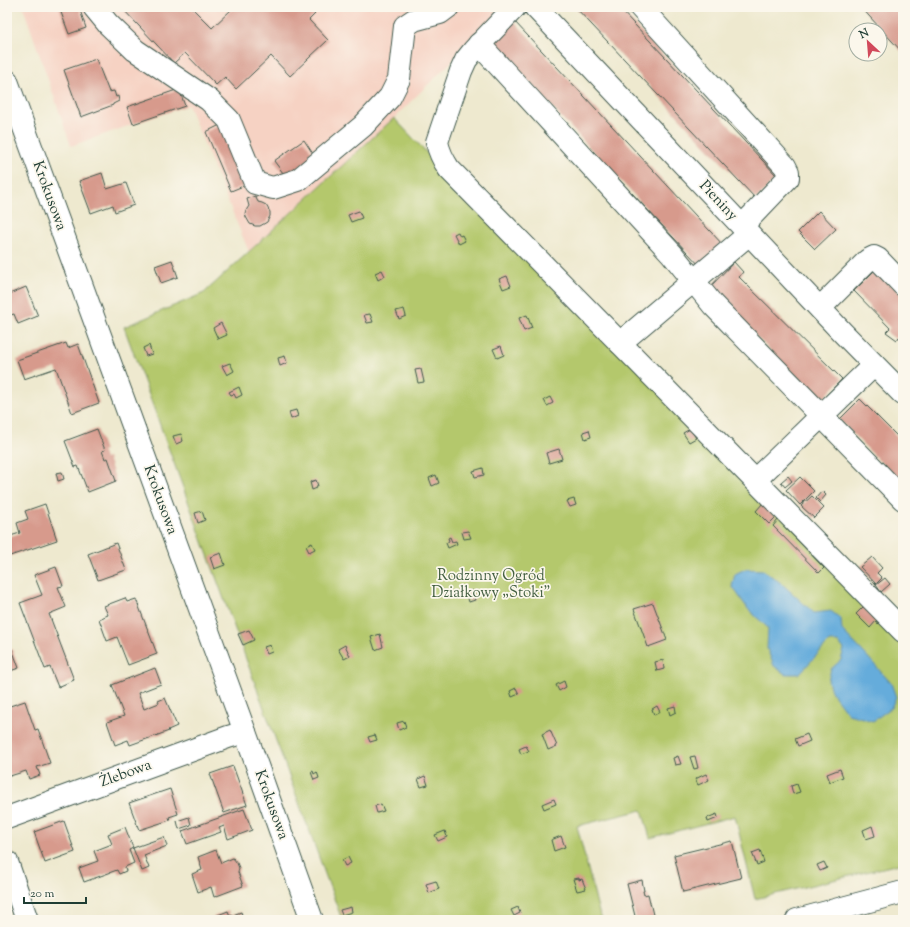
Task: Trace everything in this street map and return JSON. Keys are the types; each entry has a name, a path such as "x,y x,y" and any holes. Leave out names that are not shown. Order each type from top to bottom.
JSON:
{"street":[{"path":"94,7 108,24 135,50 209,100 229,120 255,183 273,188 298,180 363,126 390,97 399,79 405,26 414,20 440,13 448,7"},
{"path":"516,7 479,44 466,60 437,142 438,150 442,159 449,169 903,631"},
{"name":"Pieniny","path":"535,7 903,394"},
{"path":"620,343 693,280 746,230 788,178 788,172 785,166 640,7"},
{"path":"479,44 672,254 713,305 903,499"},
{"name":"Krokusowa","path":"7,80 312,920"},
{"path":"820,308 868,260 874,257 903,285"},
{"path":"755,480 874,365"},
{"name":"Żlebowa","path":"7,818 245,732"},
{"path":"7,862 27,920"},
{"path":"797,920 903,892"}],"shaded area":[{"path":"23,7 493,7 500,14 394,118 249,252 188,105 71,146"}],"green space":[{"name":"Rodzinny Ogród Działkowy „Stoki”","path":"394,118 903,638 903,863 755,899 735,816 650,838 642,810 577,826 601,920 342,920 124,327 204,293"}],"water":[{"path":"745,569 763,570 781,583 814,613 831,611 841,619 842,630 891,683 896,697 891,708 873,721 848,714 831,691 828,681 831,669 841,660 844,649 838,642 829,642 799,674 785,674 774,666 767,649 768,628 748,609 732,586 735,574"}],"building":[{"path":"59,7 79,7 86,28 69,34"},
{"path":"121,7 191,7 212,28 232,9 229,7 308,7 315,14 309,20 328,40 290,76 271,56 236,89 225,77 216,85 185,53 174,63"},
{"path":"575,7 618,7 778,177 756,199"},
{"path":"861,7 903,7 903,53 888,37 888,22 875,22"},
{"path":"514,21 724,246 701,267 491,42"},
{"path":"96,59 109,92 114,91 116,97 118,96 119,101 113,105 81,117 64,70"},
{"path":"179,89 185,106 133,124 127,107"},
{"path":"222,124 248,184 231,191 206,132"},
{"path":"304,140 315,157 286,177 274,161"},
{"path":"102,173 107,189 126,183 134,205 115,212 113,205 91,213 79,181"},
{"path":"255,196 258,202 266,205 270,212 267,222 260,226 250,224 245,213 249,206 247,199"},
{"path":"359,211 362,218 351,222 348,215"},
{"path":"819,211 836,229 815,249 798,232"},
{"path":"458,232 460,236 462,235 465,241 459,244 454,234"},
{"path":"172,260 178,277 161,283 155,266"},
{"path":"734,262 743,272 739,277 842,379 821,401 708,289"},
{"path":"876,269 903,296 903,341 899,337 897,340 886,332 890,328 854,291"},
{"path":"382,270 385,276 378,280 375,273"},
{"path":"507,276 511,286 503,289 499,279"},
{"path":"26,287 38,316 18,324 14,314 7,316 7,309 9,308 7,305 7,295"},
{"path":"404,309 406,316 399,319 396,311"},
{"path":"370,314 373,322 367,323 364,315"},
{"path":"527,315 532,328 524,331 519,318"},
{"path":"221,323 227,335 218,339 213,328"},
{"path":"66,343 68,348 78,344 99,403 72,413 56,368 24,379 17,360"},
{"path":"149,345 152,354 146,356 143,348"},
{"path":"501,346 504,355 497,358 493,349"},
{"path":"285,356 287,363 280,366 278,358"},
{"path":"230,363 234,371 227,375 222,366"},
{"path":"421,369 424,382 418,383 415,370"},
{"path":"239,387 242,395 236,398 234,394 231,395 229,392"},
{"path":"550,397 553,403 547,406 544,400"},
{"path":"860,399 903,442 903,485 839,420"},
{"path":"296,410 298,416 291,419 289,412"},
{"path":"97,429 105,450 102,451 105,459 108,458 116,481 88,492 78,466 75,467 65,441"},
{"path":"690,429 696,438 689,442 683,433"},
{"path":"589,430 591,437 585,439 583,432"},
{"path":"181,434 183,441 176,444 173,436"},
{"path":"559,449 562,459 549,463 546,453"},
{"path":"483,468 484,475 475,477 473,471"},
{"path":"62,472 64,479 58,481 56,473"},
{"path":"436,475 439,483 432,486 429,478"},
{"path":"788,476 792,481 785,487 781,482"},
{"path":"800,477 814,491 800,505 786,490"},
{"path":"316,480 318,486 312,490 310,482"},
{"path":"822,491 826,495 820,502 816,498"},
{"path":"812,496 824,508 814,518 801,506"},
{"path":"574,499 576,505 570,507 567,501"},
{"path":"763,503 776,517 769,524 756,511"},
{"path":"45,504 57,540 7,557 7,537 20,533 17,523 28,519 25,511"},
{"path":"202,511 205,520 198,523 195,513"},
{"path":"778,520 824,568 819,573 773,526"},
{"path":"468,531 471,538 464,539 462,532"},
{"path":"450,537 452,542 456,541 457,544 448,548 446,543 449,541 448,538"},
{"path":"116,543 126,570 98,580 88,554"},
{"path":"312,543 315,549 309,552 306,546"},
{"path":"221,553 225,565 214,569 210,557"},
{"path":"872,557 882,568 877,573 882,578 876,584 860,567"},
{"path":"56,567 63,586 58,587 66,607 49,614 74,680 58,687 50,667 45,669 20,603 42,595 34,575"},
{"path":"885,578 890,584 881,592 876,585"},
{"path":"472,590 475,600 469,602 466,592"},
{"path":"125,598 127,602 136,599 157,654 128,665 117,637 107,641 99,619 108,615 104,606"},
{"path":"653,603 667,640 648,647 634,609"},
{"path":"864,606 880,622 878,624 876,621 870,628 856,614"},
{"path":"249,630 254,640 243,645 238,634"},
{"path":"380,634 383,647 375,650 371,637"},
{"path":"270,645 272,652 267,654 264,647"},
{"path":"345,645 350,656 344,659 338,649"},
{"path":"12,649 19,668 7,672 7,651"},
{"path":"663,660 664,669 657,671 655,662"},
{"path":"155,668 161,684 138,693 144,709 159,703 158,701 165,698 177,726 168,730 169,731 130,745 128,740 115,745 107,722 124,716 112,685"},
{"path":"564,681 566,687 559,691 556,685"},
{"path":"516,688 519,694 512,697 510,691"},
{"path":"25,701 35,730 38,729 50,763 37,767 40,775 29,779 26,771 10,776 7,766 7,707"},
{"path":"657,706 660,712 654,715 652,709"},
{"path":"675,706 676,712 670,715 668,708"},
{"path":"404,721 406,727 399,730 397,723"},
{"path":"550,730 557,746 548,750 542,734"},
{"path":"807,734 810,741 798,746 795,739"},
{"path":"375,735 377,740 370,742 368,737"},
{"path":"526,746 529,751 521,754 519,749"},
{"path":"678,756 681,764 675,765 673,758"},
{"path":"695,756 698,768 694,769 690,757"},
{"path":"233,766 247,805 224,813 210,774"},
{"path":"840,769 843,777 830,782 827,774"},
{"path":"313,771 314,774 317,772 319,778 314,780 311,772"},
{"path":"706,774 709,780 698,785 695,779"},
{"path":"425,776 428,785 421,787 418,779"},
{"path":"797,784 800,792 793,794 791,786"},
{"path":"170,789 178,814 169,817 170,820 139,830 129,803"},
{"path":"554,799 556,804 544,809 542,804"},
{"path":"381,804 384,811 377,813 375,806"},
{"path":"244,809 252,830 228,839 224,826 219,828 221,832 187,844 182,831"},
{"path":"717,814 718,818 708,822 707,818"},
{"path":"189,817 191,825 179,829 177,821"},
{"path":"64,821 75,852 45,863 34,832"},
{"path":"872,826 875,836 866,839 863,830"},
{"path":"125,827 133,848 129,850 134,863 125,867 126,871 119,874 117,870 84,882 79,868 98,861 94,851 112,844 108,834"},
{"path":"445,831 447,837 438,841 435,835"},
{"path":"561,836 565,847 554,851 551,840"},
{"path":"164,837 167,846 144,855 149,868 142,871 133,848"},
{"path":"732,841 741,878 683,892 674,855"},
{"path":"216,850 221,863 233,858 237,863 239,868 238,872 243,886 214,897 211,887 198,892 192,874 202,870 198,857"},
{"path":"760,850 764,862 757,865 752,853"},
{"path":"348,857 351,863 345,866 342,860"},
{"path":"824,862 827,868 820,871 817,865"},
{"path":"579,878 579,880 582,879 586,889 577,891 573,879"},
{"path":"642,880 644,895 648,894 654,919 636,920 627,884"},
{"path":"436,881 439,889 429,893 426,884"},
{"path":"351,907 352,912 342,915 340,910"},
{"path":"518,907 520,913 514,916 511,910"},
{"path":"228,911 230,916 241,912 244,920 208,920 208,919"}]}
